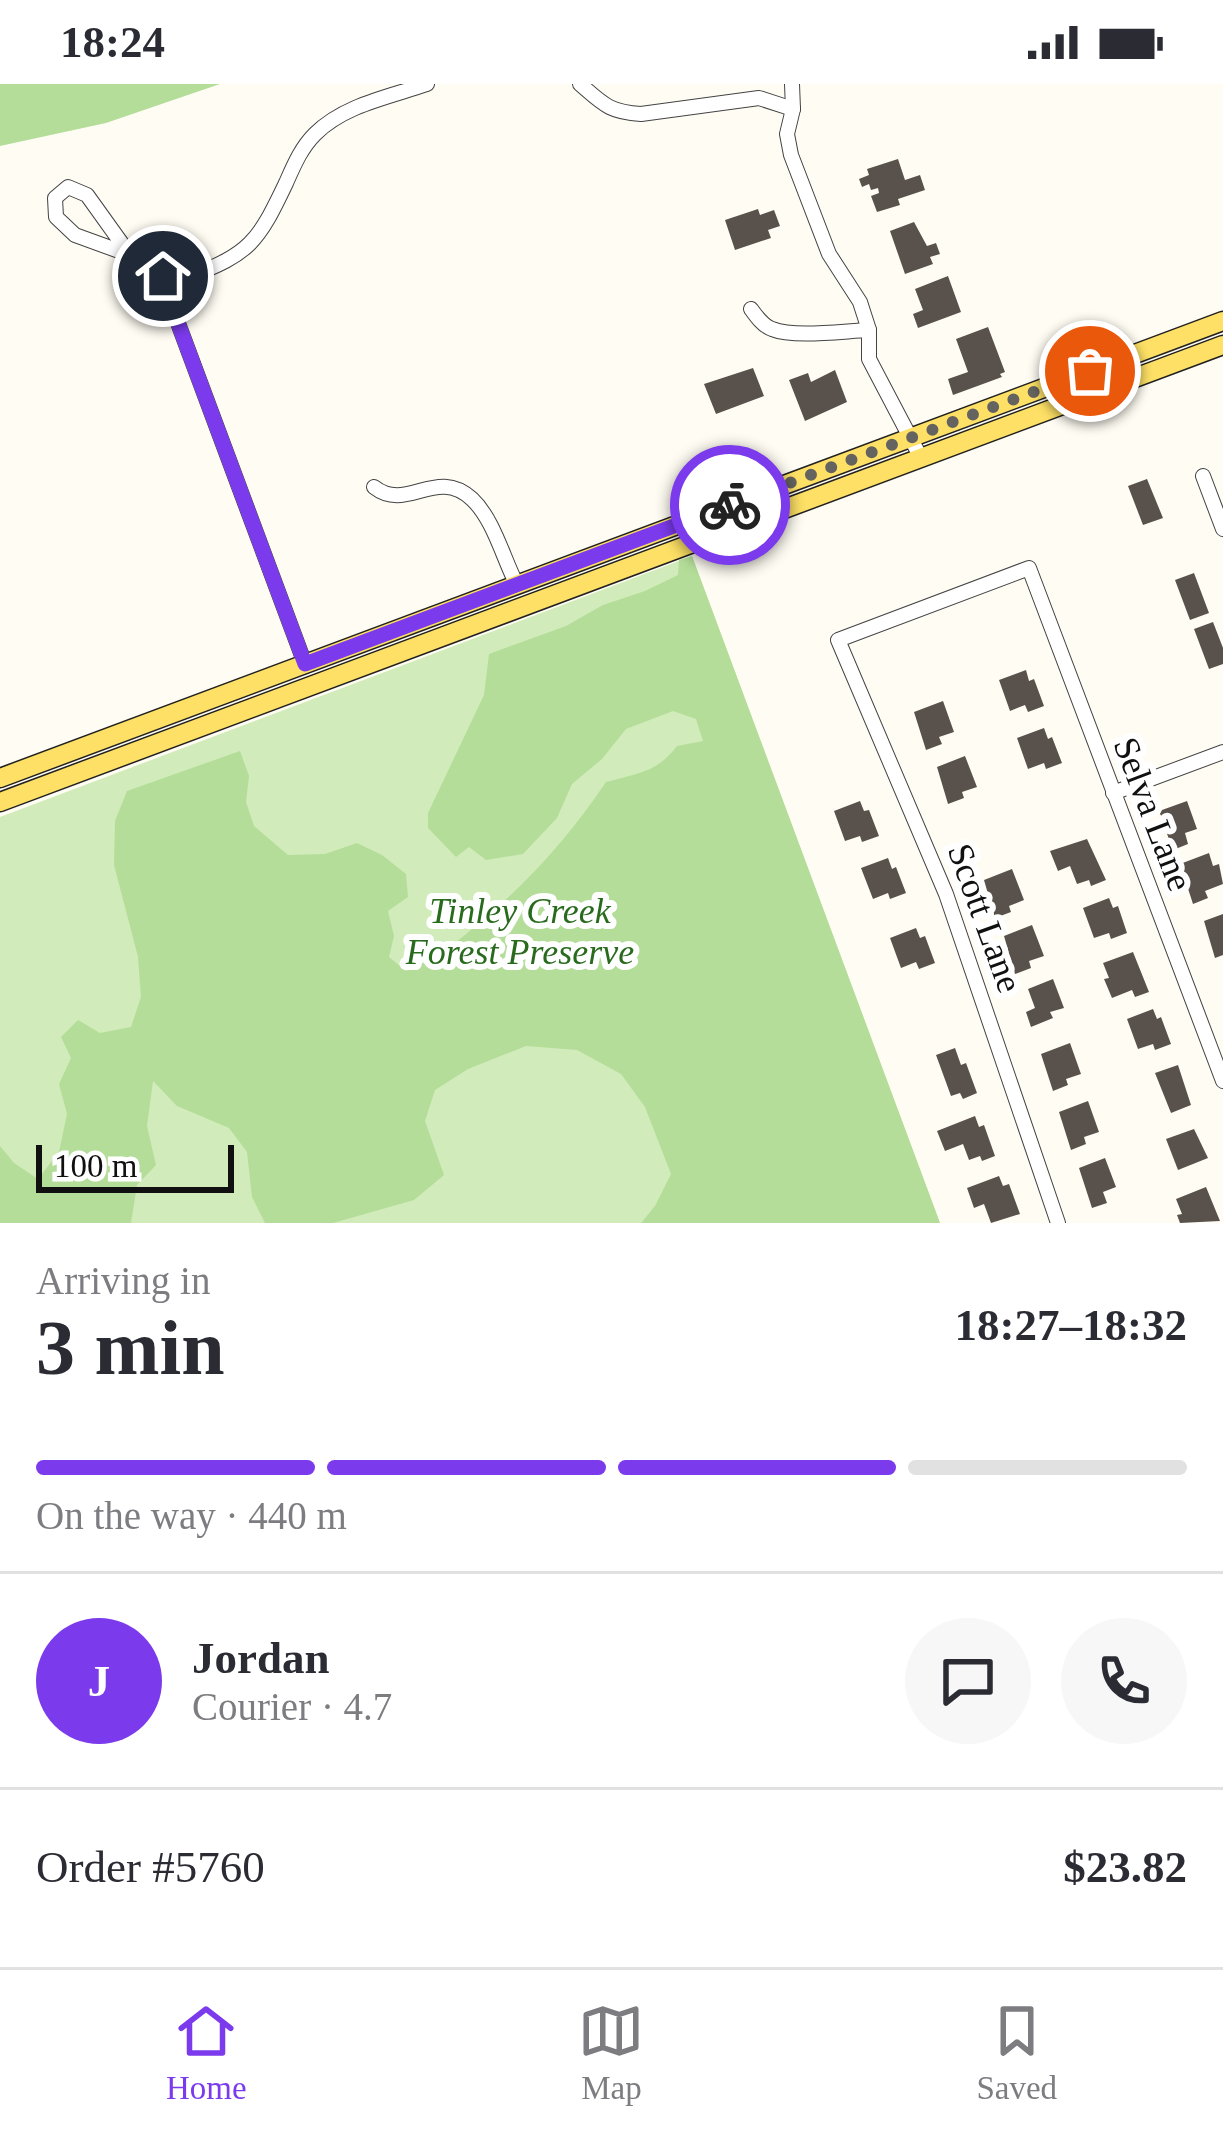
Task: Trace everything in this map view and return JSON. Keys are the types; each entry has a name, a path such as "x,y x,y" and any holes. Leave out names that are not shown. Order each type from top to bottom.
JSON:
{"main road":[{"path":"0,778 1223,321"},
{"path":"0,802 1223,345"}],"street":[{"path":"188,277 248,248 317,131 343,113 427,84"},
{"path":"580,84 602,105 621,113 759,98 793,110"},
{"path":"792,84 790,155 829,254 860,302 869,330 868,359 921,458"},
{"path":"130,255 87,194 68,187 55,197 56,217 75,235 130,255 163,276 305,664"},
{"path":"751,309 772,329 869,330"},
{"path":"1203,476 1223,529"},
{"path":"374,487 386,496 403,496 451,485 484,514 517,585"},
{"name":"Selva Lane","path":"838,640 1029,568 1223,1082"},
{"name":"Scott Lane","path":"838,640 946,894 1058,1223"},
{"path":"1113,794 1223,752"}],"green space":[{"path":"0,84 220,84 106,123 0,146"},
{"name":"Tinley Creek Forest Preserve","path":"692,556 940,1223 0,1223 0,817"},
{"name":"Tinley Creek Forest Preserve","path":"692,556 940,1223 641,1223 671,1174 645,1107 621,1074 577,1050 526,1046 468,1069 435,1090 425,1121 444,1175 414,1200 333,1223 265,1223 252,1197 247,1152 229,1128 177,1106 153,1081 147,1126 156,1165 137,1185 131,1223 0,1223 0,1146 14,1163 38,1179 59,1152 67,1114 59,1084 71,1058 61,1037 78,1020 100,1033 131,1027 141,997 138,957 114,865 115,821 127,791 240,751 249,776 246,802 254,826 288,855 325,854 357,843 406,874 408,897 388,911 394,936 389,957 406,971 448,948 519,887 606,782 654,767 677,746 703,741 696,719 673,711 626,729 602,759 572,784 557,818 523,854 486,860 469,847 456,857 428,828 428,813 484,695 489,654 645,591 678,575 679,560"}],"building":[{"path":"898,159 905,180 920,175 925,190 877,212 871,196 879,193 878,188 862,187 859,179 869,175 867,169"},
{"path":"758,209 760,215 774,210 780,226 768,230 771,238 735,250 725,220"},
{"path":"914,222 927,246 936,243 940,254 930,257 933,264 905,274 890,231"},
{"path":"948,276 961,312 918,328 913,314 923,310 915,289"},
{"path":"988,327 1005,372 953,395 948,379 968,372 956,339"},
{"path":"753,368 764,396 716,414 704,384"},
{"path":"835,370 847,402 805,421 789,380 808,373 811,382"},
{"path":"1147,479 1163,518 1143,525 1128,486"},
{"path":"1194,573 1209,613 1190,620 1175,580"},
{"path":"1213,622 1223,648 1223,664 1209,669 1194,629"},
{"path":"1026,670 1044,706 1028,712 1025,705 1010,711 999,680"},
{"path":"943,701 954,732 939,737 942,744 926,750 914,712"},
{"path":"1044,728 1062,763 1028,769 1017,738"},
{"path":"965,756 977,787 948,804 937,767"},
{"path":"860,801 864,811 869,810 879,836 845,841 834,811"},
{"path":"1187,801 1197,829 1185,833 1188,844 1173,850 1166,831 1170,829 1160,814"},
{"path":"1087,839 1106,880 1091,886 1089,880 1077,884 1070,866 1058,871 1050,851"},
{"path":"1209,853 1213,866 1219,864 1223,884 1205,891 1208,898 1193,904 1180,864"},
{"path":"888,858 906,893 873,899 861,868"},
{"path":"1012,869 1024,900 995,918 984,880"},
{"path":"1109,898 1113,908 1118,906 1127,933 1094,938 1083,908"},
{"path":"1223,914 1223,955 1215,958 1204,921"},
{"path":"1032,925 1044,956 1029,961 1031,968 1015,974 1004,936"},
{"path":"916,928 920,938 925,936 935,963 919,969 916,962 901,968 890,938"},
{"path":"1133,952 1149,992 1135,997 1132,990 1112,998 1103,963"},
{"path":"1053,979 1064,1008 1031,1027 1026,1012 1035,1008 1028,989"},
{"path":"1153,1009 1171,1044 1138,1049 1127,1019"},
{"path":"1070,1043 1081,1074 1053,1091 1041,1054"},
{"path":"955,1048 977,1093 963,1099 960,1093 951,1096 936,1055"},
{"path":"1178,1065 1191,1105 1171,1113 1155,1073"},
{"path":"1088,1101 1099,1132 1084,1137 1086,1144 1071,1150 1059,1112"},
{"path":"975,1116 979,1127 984,1125 995,1156 969,1160 963,1144 945,1151 937,1131"},
{"path":"1194,1129 1208,1158 1178,1170 1166,1139"},
{"path":"1105,1158 1116,1187 1103,1192 1107,1203 1092,1208 1079,1168"},
{"path":"999,1176 1003,1186 1009,1184 1020,1214 991,1223 984,1204 974,1208 967,1188"},
{"path":"1206,1187 1220,1221 1180,1223 1176,1199"}],"way so far":[{"path":"730,505 1090,371"}],"route":[{"path":"163,276 305,664 730,505"}]}
